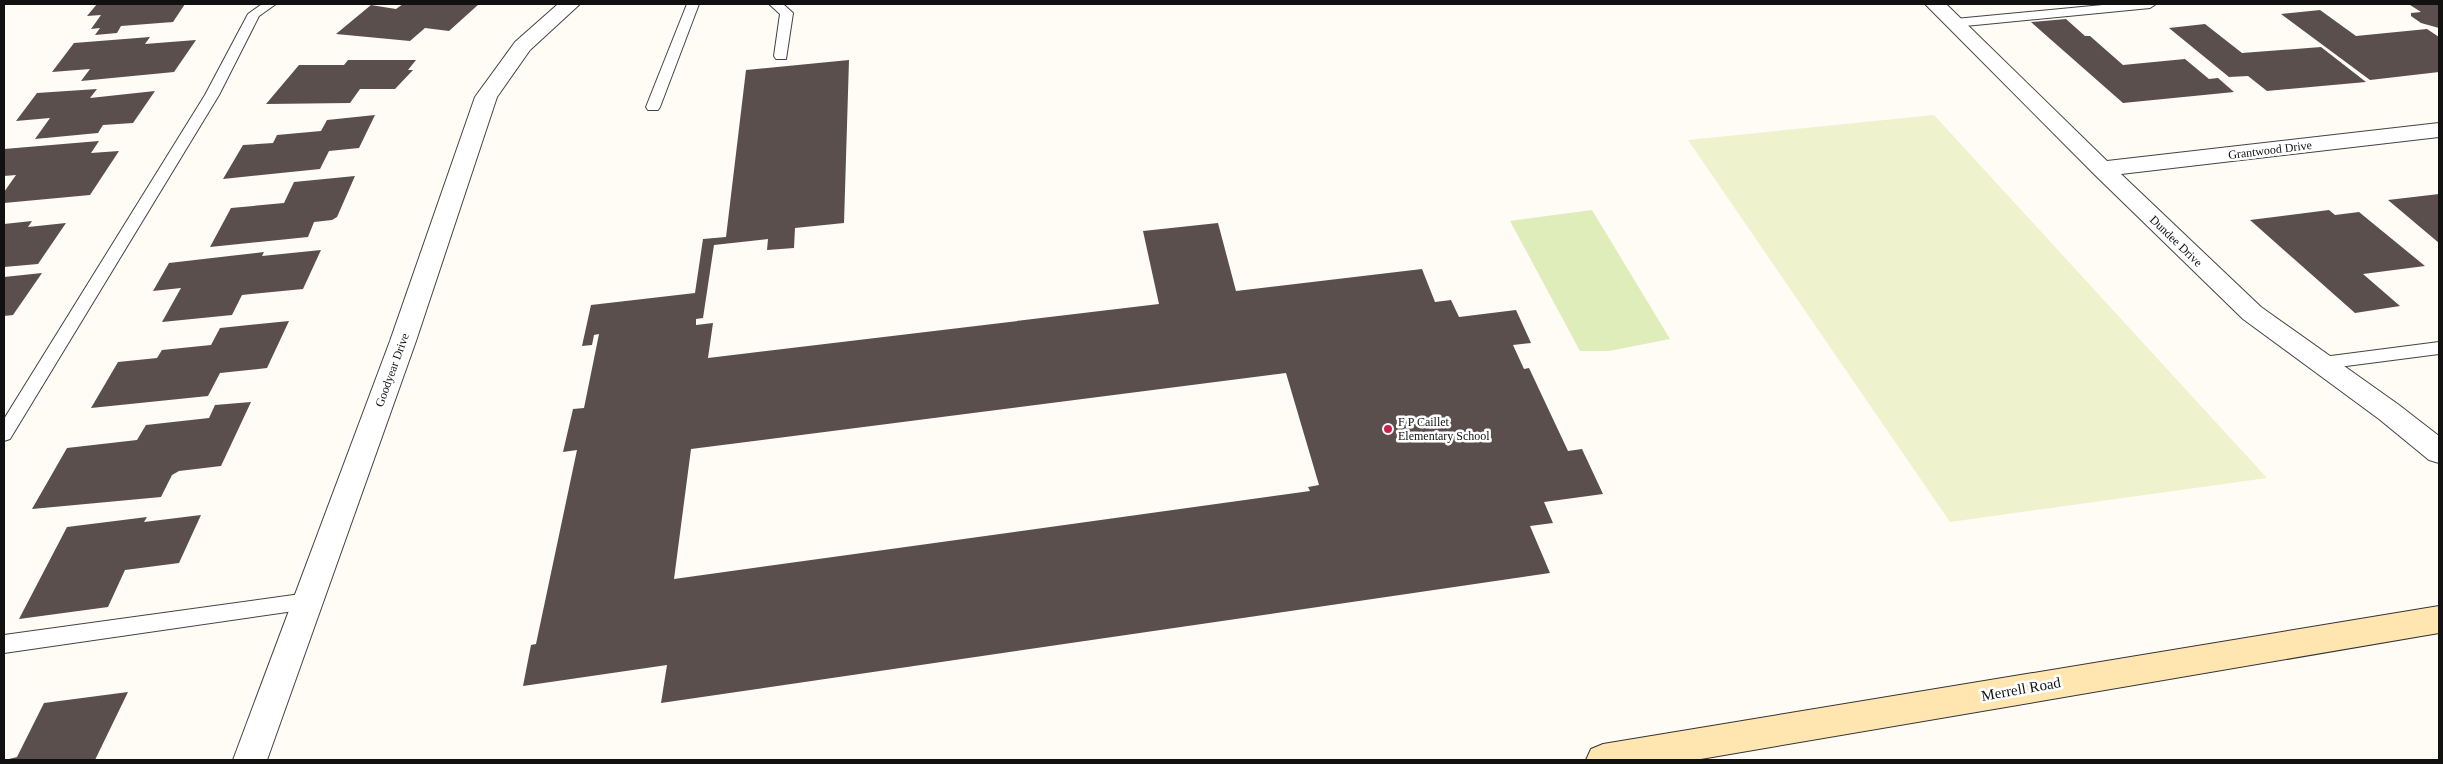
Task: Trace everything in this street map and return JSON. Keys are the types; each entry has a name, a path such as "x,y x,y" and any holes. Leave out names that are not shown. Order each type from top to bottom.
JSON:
{"street":[{"name":"Goodyear Drive","path":"250,760 403,341 486,98 504,67 523,43 570,4"},
{"name":"Dundee Drive","path":"1935,4 2102,169 2252,313 2323,363 2439,452"},
{"name":"Grantwood Drive","path":"2102,169 2439,130"},
{"name":"Merrell Road","path":"1603,760 2439,619"}],"lane":[{"path":"4,434 212,95 254,14 270,4"},
{"path":"653,107 693,4"},
{"path":"775,4 787,13 781,56"},
{"path":"1954,23 2150,4"},
{"path":"2323,363 2439,348"},
{"path":"4,644 308,601"}],"green space":[{"path":"1934,115 2267,478 1950,522 1688,140"},
{"path":"1592,210 1670,339 1609,351 1580,351 1510,221"}],"building":[{"path":"97,4 185,4 173,22 121,26 117,33 95,35 100,28 91,29 101,15 87,16"},
{"path":"403,4 479,4 449,31 425,28 410,41 336,34 371,5 396,9"},
{"path":"2439,4 2439,28 2421,23 2411,16 2411,13 2421,12 2410,5"},
{"path":"2320,10 2356,36 2427,29 2439,37 2439,72 2370,80 2281,14"},
{"path":"2066,19 2085,36 2090,36 2123,65 2185,59 2209,79 2218,78 2234,92 2123,103 2031,22"},
{"path":"2205,24 2242,53 2321,47 2366,82 2267,91 2248,76 2229,77 2169,28"},
{"path":"150,37 145,44 196,40 174,72 81,81 90,69 52,72 74,43"},
{"path":"348,60 416,60 408,70 413,70 395,89 360,89 350,103 266,104 299,65 344,65"},
{"path":"849,60 844,223 795,228 794,248 767,250 768,239 714,245 703,318 696,319 696,325 713,323 708,358 1159,304 1143,231 1218,223 1236,291 1422,269 1435,302 1451,300 1459,317 1516,310 1531,343 1513,345 1524,369 1529,368 1568,451 1582,449 1603,494 1544,502 1553,523 1530,526 1550,573 661,703 667,665 523,686 531,645 536,644 577,450 563,452 573,409 584,408 599,334 594,335 592,345 582,346 591,305 695,293 703,239 726,237 746,70","holes":["1286,373 1319,485 1308,487 1310,491 674,579 691,449"]},
{"path":"97,89 90,98 155,91 133,123 103,125 98,133 35,139 50,118 16,121 37,93"},
{"path":"375,115 359,148 329,151 320,169 223,179 243,145 273,143 277,135 321,131 327,120"},
{"path":"99,141 91,153 119,151 90,195 4,203 4,192 16,175 4,176 4,149"},
{"path":"355,176 337,217 332,220 314,222 308,237 210,247 231,208 284,203 294,182"},
{"path":"2439,194 2439,243 2388,200"},
{"path":"2329,210 2335,215 2359,212 2425,266 2363,274 2400,306 2355,313 2250,220"},
{"path":"32,221 28,227 66,223 38,264 4,267 4,224"},
{"path":"321,250 303,289 242,295 232,315 162,322 181,288 153,291 169,263 264,252 262,256"},
{"path":"42,273 13,315 4,316 4,277"},
{"path":"289,321 267,368 220,373 208,396 91,408 118,362 157,358 162,350 211,345 220,328"},
{"path":"251,402 221,466 179,471 172,475 161,497 32,509 67,448 137,440 146,425 209,418 215,405"},
{"path":"201,515 179,563 125,570 108,607 19,619 67,527 147,517 144,522"},
{"path":"128,692 95,760 5,760 17,757 44,703"}],"place":[{"name":"F P Caillet Elementary School","path":"1388,429"}]}
